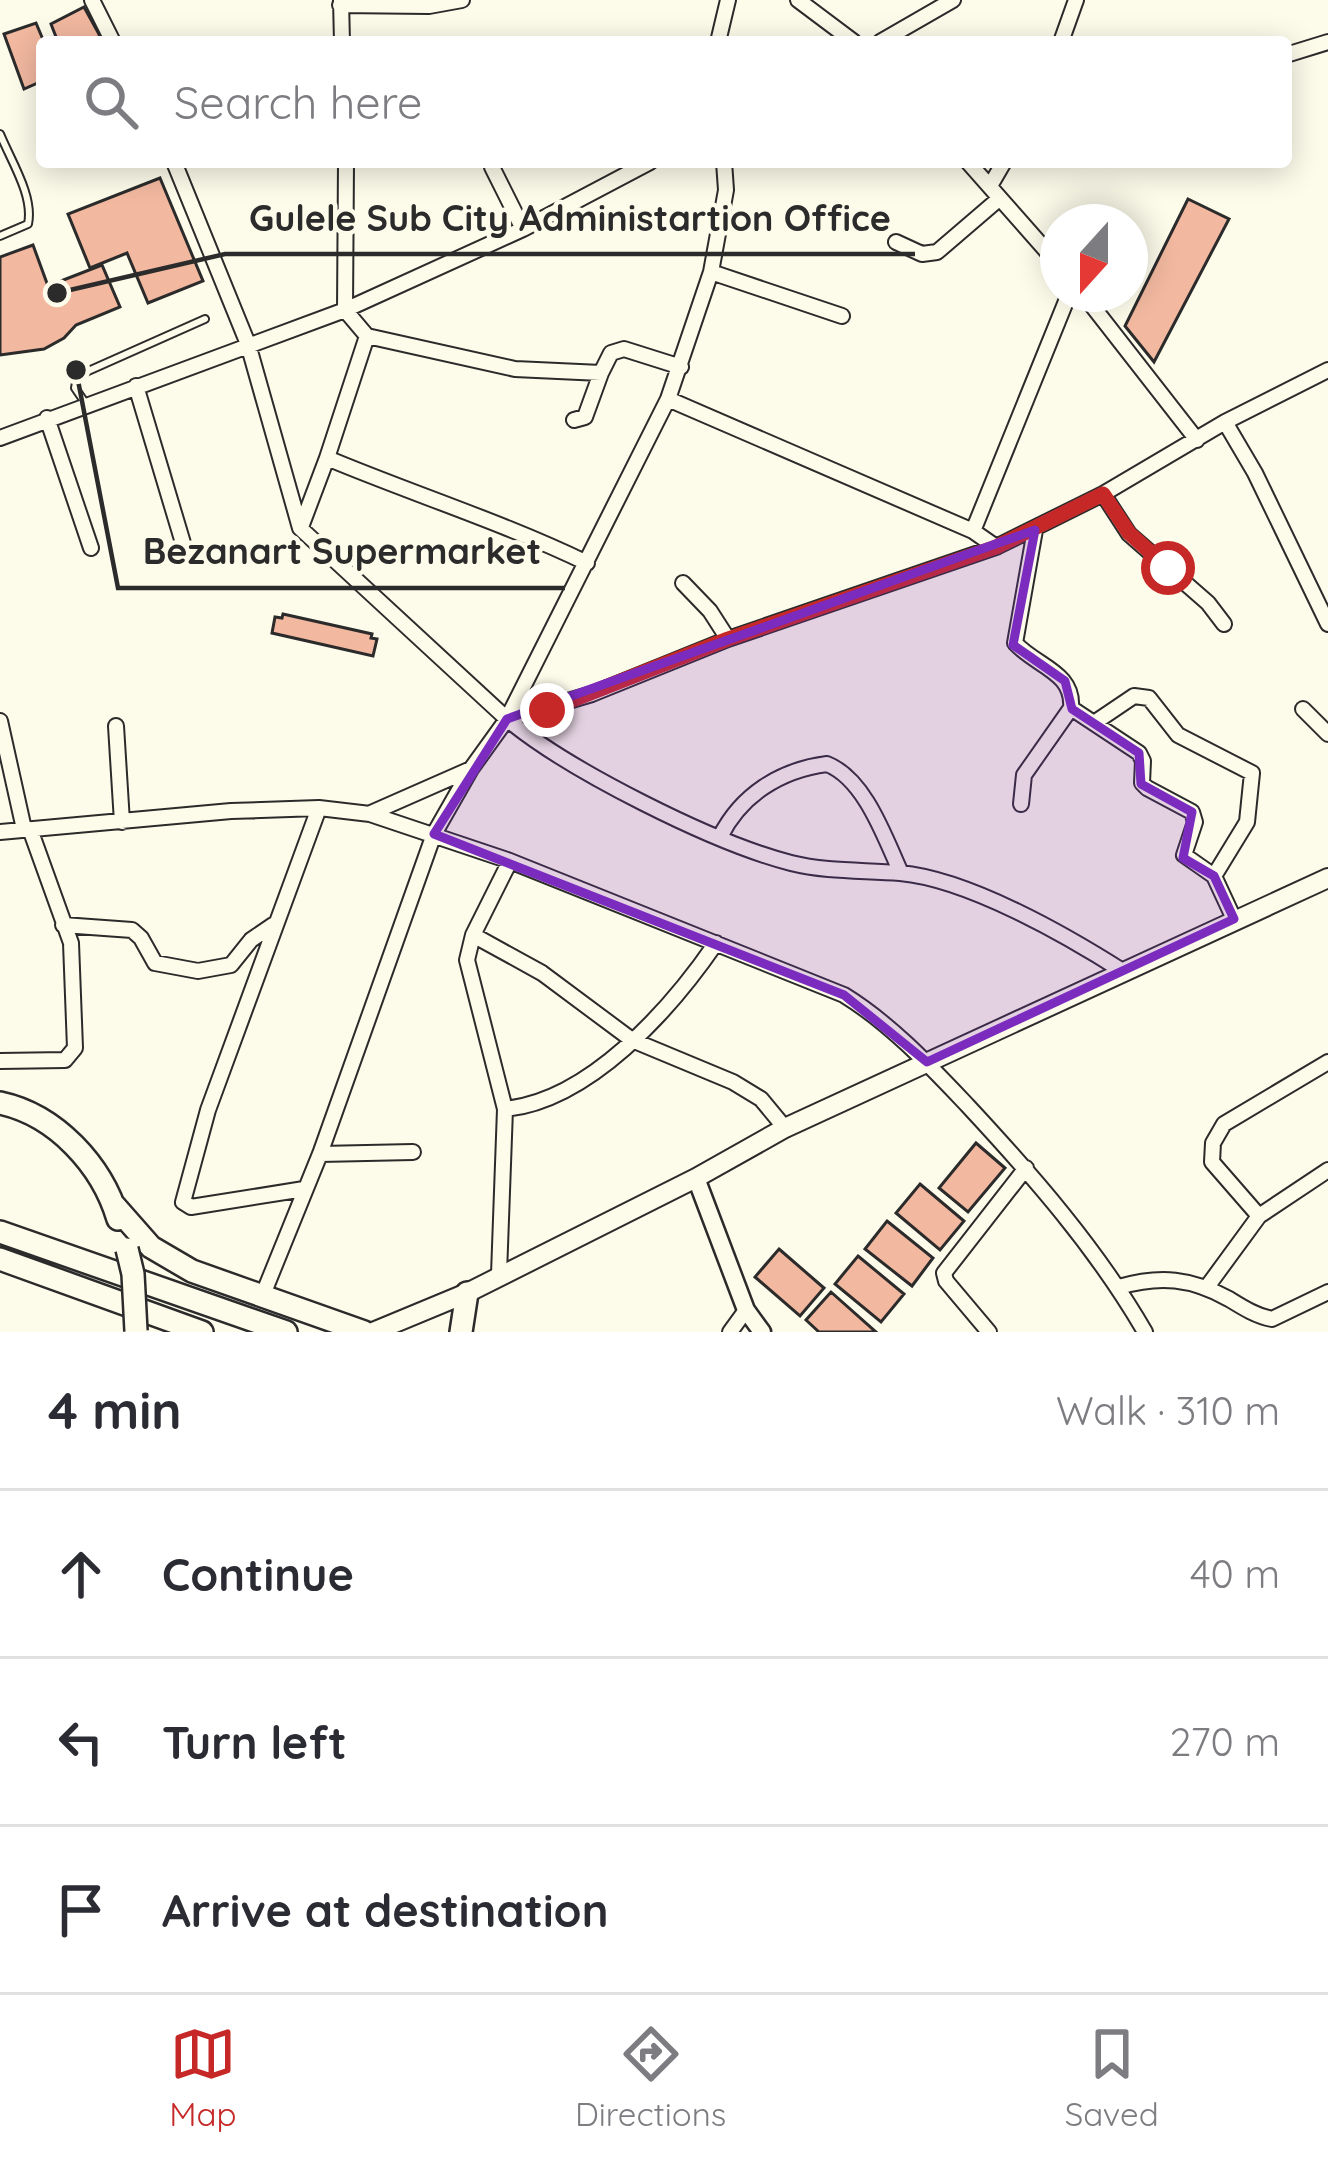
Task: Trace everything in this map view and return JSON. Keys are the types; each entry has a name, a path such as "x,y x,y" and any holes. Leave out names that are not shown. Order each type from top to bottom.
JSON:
{"main road":[{"path":"5,1102 64,1135 114,1205 160,1253 262,1297 369,1332 467,1293 785,1128 1328,878"},
{"path":"114,1205 134,1274 136,1331"},
{"path":"0,1232 286,1332"},
{"path":"0,1259 202,1332"},
{"path":"461,1332 467,1293"}],"street":[{"path":"92,0 110,36"},
{"path":"342,36 340,3 429,6 462,0"},
{"path":"719,36 728,0"},
{"path":"798,0 846,36"},
{"path":"890,36 952,0"},
{"path":"1062,36 1076,0"},
{"path":"1292,53 1328,42"},
{"path":"176,168 248,344 300,528 507,719 533,741 720,837 818,869 901,873 936,881 1073,939 1124,972"},
{"path":"346,168 345,310 367,336 515,369 601,373"},
{"path":"493,168 523,229"},
{"path":"0,438 345,310 523,229 639,168"},
{"path":"262,1297 320,1154 434,833 507,719 668,399 711,272 726,190 724,168"},
{"path":"973,168 1040,243"},
{"path":"896,242 922,254 937,252 995,192 1002,168"},
{"path":"711,272 842,316"},
{"path":"973,531 1062,312"},
{"path":"1097,312 1197,440"},
{"path":"300,528 367,336"},
{"path":"574,420 585,417 601,373 616,349 681,367"},
{"path":"507,719 592,694 728,639 996,547 1328,370"},
{"path":"136,386 183,543"},
{"path":"668,399 973,531 996,547"},
{"path":"47,418 91,548"},
{"path":"1225,422 1328,624"},
{"path":"327,458 530,536 586,563"},
{"path":"1103,494 1129,533 1208,603 1224,624"},
{"path":"1022,804 1024,775 1071,709 1066,681 1015,644 1035,530"},
{"path":"683,583 728,639"},
{"path":"1094,723 1134,697 1149,698 1178,735 1252,773 1247,822 1214,876"},
{"path":"1071,709 1139,753 1142,783 1192,812 1196,822 1184,855 1214,876 1234,919"},
{"path":"1303,709 1328,734"},
{"path":"0,721 27,829 73,955 74,1053 65,1060 0,1061"},
{"path":"116,726 122,822"},
{"path":"720,837 744,799 769,783 827,764 842,770 853,784 901,873"},
{"path":"370,814 471,769"},
{"path":"0,832 231,811 319,808 370,814 510,861 844,995 927,1062 1026,1168 1119,1287 1145,1332"},
{"path":"304,1189 191,1207 183,1202 208,1110 319,808"},
{"path":"500,1274 505,1109 469,973 468,950 510,861"},
{"path":"63,925 132,930 155,963 198,971 231,964 250,940 273,925"},
{"path":"473,935 542,973 632,1040 733,1082 760,1099 785,1128"},
{"path":"505,1109 532,1107 560,1095 632,1040 681,995 716,943"},
{"path":"1259,1216 1212,1162 1217,1133 1224,1124 1328,1062"},
{"path":"320,1154 413,1152"},
{"path":"989,1332 944,1274 1026,1168"},
{"path":"1207,1287 1259,1216 1328,1170"},
{"path":"696,1178 746,1310 762,1332"},
{"path":"1119,1287 1162,1277 1207,1287 1272,1319 1328,1292"},
{"path":"730,1332 746,1310"}],"lane":[{"path":"0,134 31,218 28,224 0,236"},
{"path":"86,404 75,388 77,376 205,320"}],"highlighted area":[{"path":"1035,530 1013,645 1065,681 1072,709 1139,753 1141,784 1192,812 1183,858 1214,876 1234,919 927,1062 844,995 434,834 507,719"}],"building":[{"path":"84,7 100,36 56,36 51,24"},
{"path":"36,23 41,36 36,36 36,84 24,89 4,34"},
{"path":"160,178 203,281 148,303 127,253 90,268 68,214"},
{"path":"1188,199 1229,219 1154,362 1125,326 1132,312 1148,312 1148,280"},
{"path":"33,245 48,286 102,265 120,307 76,325 44,349 0,355 0,257"},
{"path":"283,614 372,634 377,639 373,656 272,633 275,617"},
{"path":"976,1143 1005,1168 968,1212 939,1188"},
{"path":"920,1184 964,1221 940,1250 896,1213"},
{"path":"887,1221 933,1258 912,1286 865,1249"},
{"path":"779,1249 824,1288 800,1316 755,1277"},
{"path":"858,1256 904,1294 881,1322 835,1284"},
{"path":"831,1292 876,1332 819,1332 806,1320"}],"place":[{"name":"Gulele Sub City Administartion Office","path":"57,293"},
{"name":"Bezanart Supermarket","path":"76,370"}],"route":[{"path":"547,710 728,639 996,547 1103,494 1129,533 1168,568"}]}
